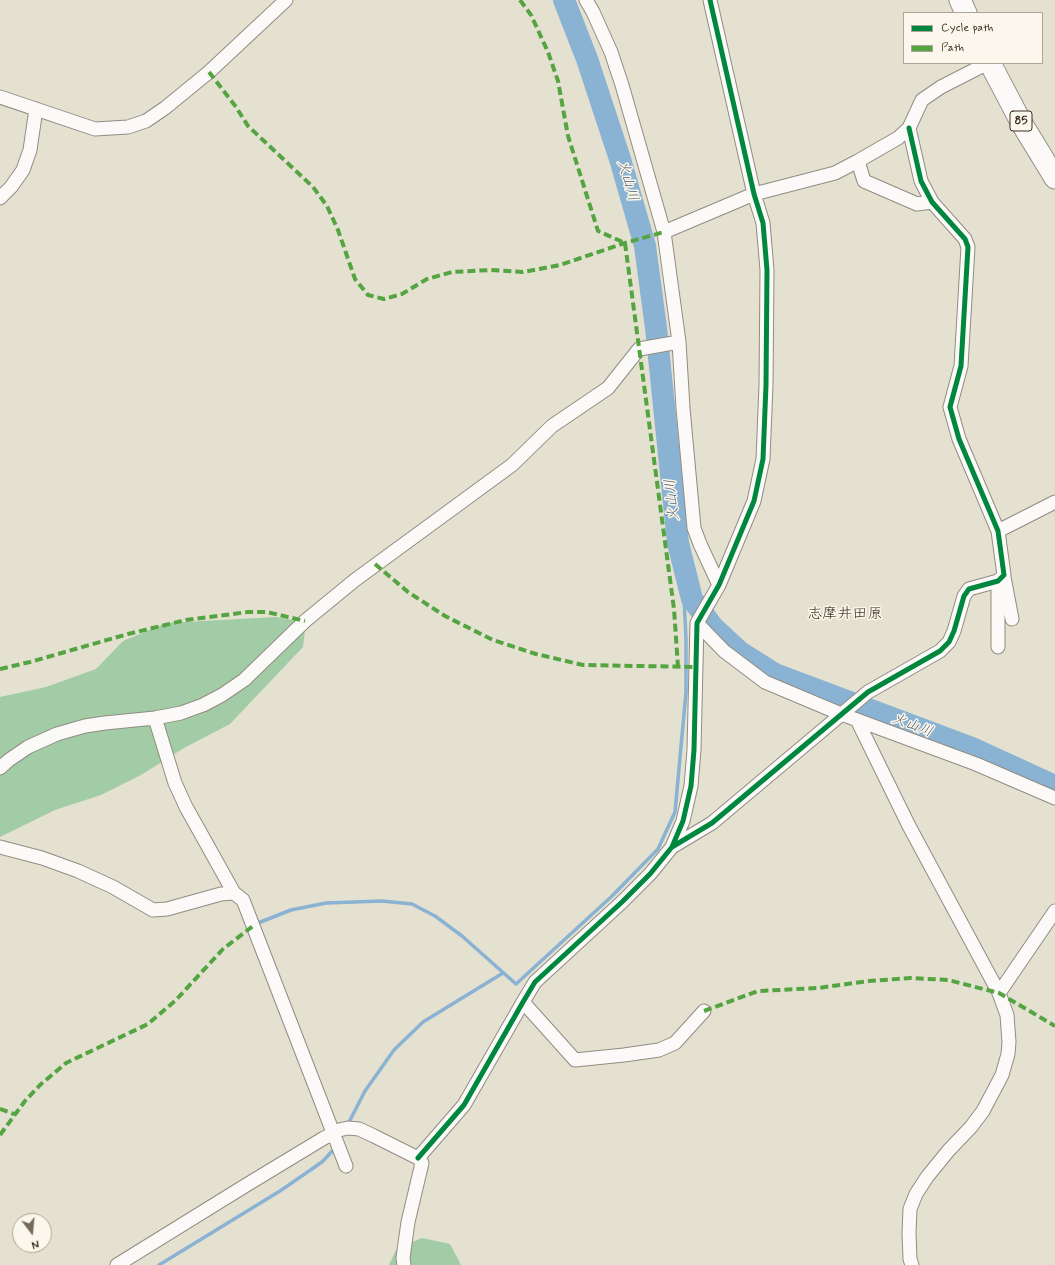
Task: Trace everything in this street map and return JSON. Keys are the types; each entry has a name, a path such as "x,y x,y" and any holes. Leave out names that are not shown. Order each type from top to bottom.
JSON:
{"main road":[{"path":"960,0 966,12"},
{"name":"85","path":"990,64 1022,124 1055,178"}],"street":[{"path":"0,97 95,129 128,127 146,121 165,108 209,72 286,0"},
{"path":"586,0 608,45 622,85 664,232 694,528 719,585"},
{"path":"418,1158 464,1105 535,982 622,902 650,874 672,847 683,821 691,786 694,742 697,623 719,585 754,501 763,459 766,384 767,270 763,223 754,194 710,0"},
{"path":"664,232 754,194 835,173 898,138 909,128 922,100 941,87 987,64"},
{"path":"0,198 11,187 23,170 30,150 36,109"},
{"path":"909,128 921,181 932,202 964,239 968,247 961,366 950,407 959,439 998,531 1001,578 998,647"},
{"path":"858,161 864,181 917,204 932,202"},
{"path":"0,768 28,747 57,734 105,722 155,718 181,713 203,705 222,695 244,680 305,621 354,580 512,465 552,426 608,388 639,349 675,343"},
{"path":"998,531 1055,502"},
{"path":"1001,578 1012,619"},
{"path":"672,847 712,823 868,692 940,651 949,642 954,631 964,596 969,589 1001,578"},
{"path":"697,623 724,652 765,682 840,714 976,764 1055,798"},
{"path":"155,718 165,753 180,795 234,893 243,900 346,1166"},
{"path":"857,720 909,826 999,993 1006,1015 1009,1042 1008,1054 1002,1074 983,1111 971,1127 949,1150 927,1177 916,1194 910,1209 909,1217 910,1259 912,1265"},
{"path":"0,848 42,858 78,871 113,887 153,910 167,909 221,894 234,893"},
{"path":"999,993 1055,911"},
{"path":"523,1002 575,1060 659,1050 675,1043 704,1011"},
{"path":"117,1265 333,1133 348,1128 358,1129 374,1136 418,1158 422,1163 408,1222 403,1258 404,1265"}],"green space":[{"path":"276,617 298,621 305,630 303,647 230,724 184,748 141,775 101,795 55,810 0,837 0,697 46,687 96,669 123,641 166,623"},
{"path":"422,1238 450,1244 461,1265 389,1265 397,1248"}],"waterway":[{"name":"火山川","path":"564,0 587,59 620,159 645,246 656,328 678,543 692,599 713,627 740,652 775,674 972,748 1055,786"},
{"path":"258,923 291,910 326,903 382,901 412,904 435,916 462,936 516,984 611,897 658,849 675,812 686,692 684,598 686,576"},
{"path":"347,1126 365,1091 394,1050 423,1022 503,973"},
{"path":"159,1265 280,1191 322,1162 336,1147"}],"marked path":[{"path":"520,0 531,15 548,52 558,81 568,136 598,231 625,243"},
{"path":"209,72 236,107 248,126 313,187 327,206 338,230 355,279 368,295 384,299 402,294 427,279 452,272 490,270 523,272 560,265 625,243 664,232"},
{"path":"625,243 674,609 678,667"},
{"path":"375,564 408,592 445,616 493,640 536,654 583,665 696,667"},
{"path":"0,669 128,634 186,620 248,612 267,612 305,621"},
{"path":"0,1135 25,1101 40,1085 66,1063 148,1024 176,1000 223,949 253,926"},
{"path":"704,1011 758,991 818,988 869,981 911,978 948,980 999,993 1055,1026"},
{"path":"0,1109 14,1114"}],"cycle path":[{"path":"672,847 683,821 691,786 694,750 697,623 719,585 754,501 763,459 766,385 767,270 763,223 754,194 710,0"},
{"path":"418,1158 464,1105 535,982 622,902 650,874 672,847 712,823 868,692 940,651 949,642 954,631 964,596 969,589 998,581 1004,575 998,531 959,439 950,407 961,366 968,247 965,239 932,202 921,181 909,128"}],"district":[{"name":"志摩井田原","path":"845,615"}]}
